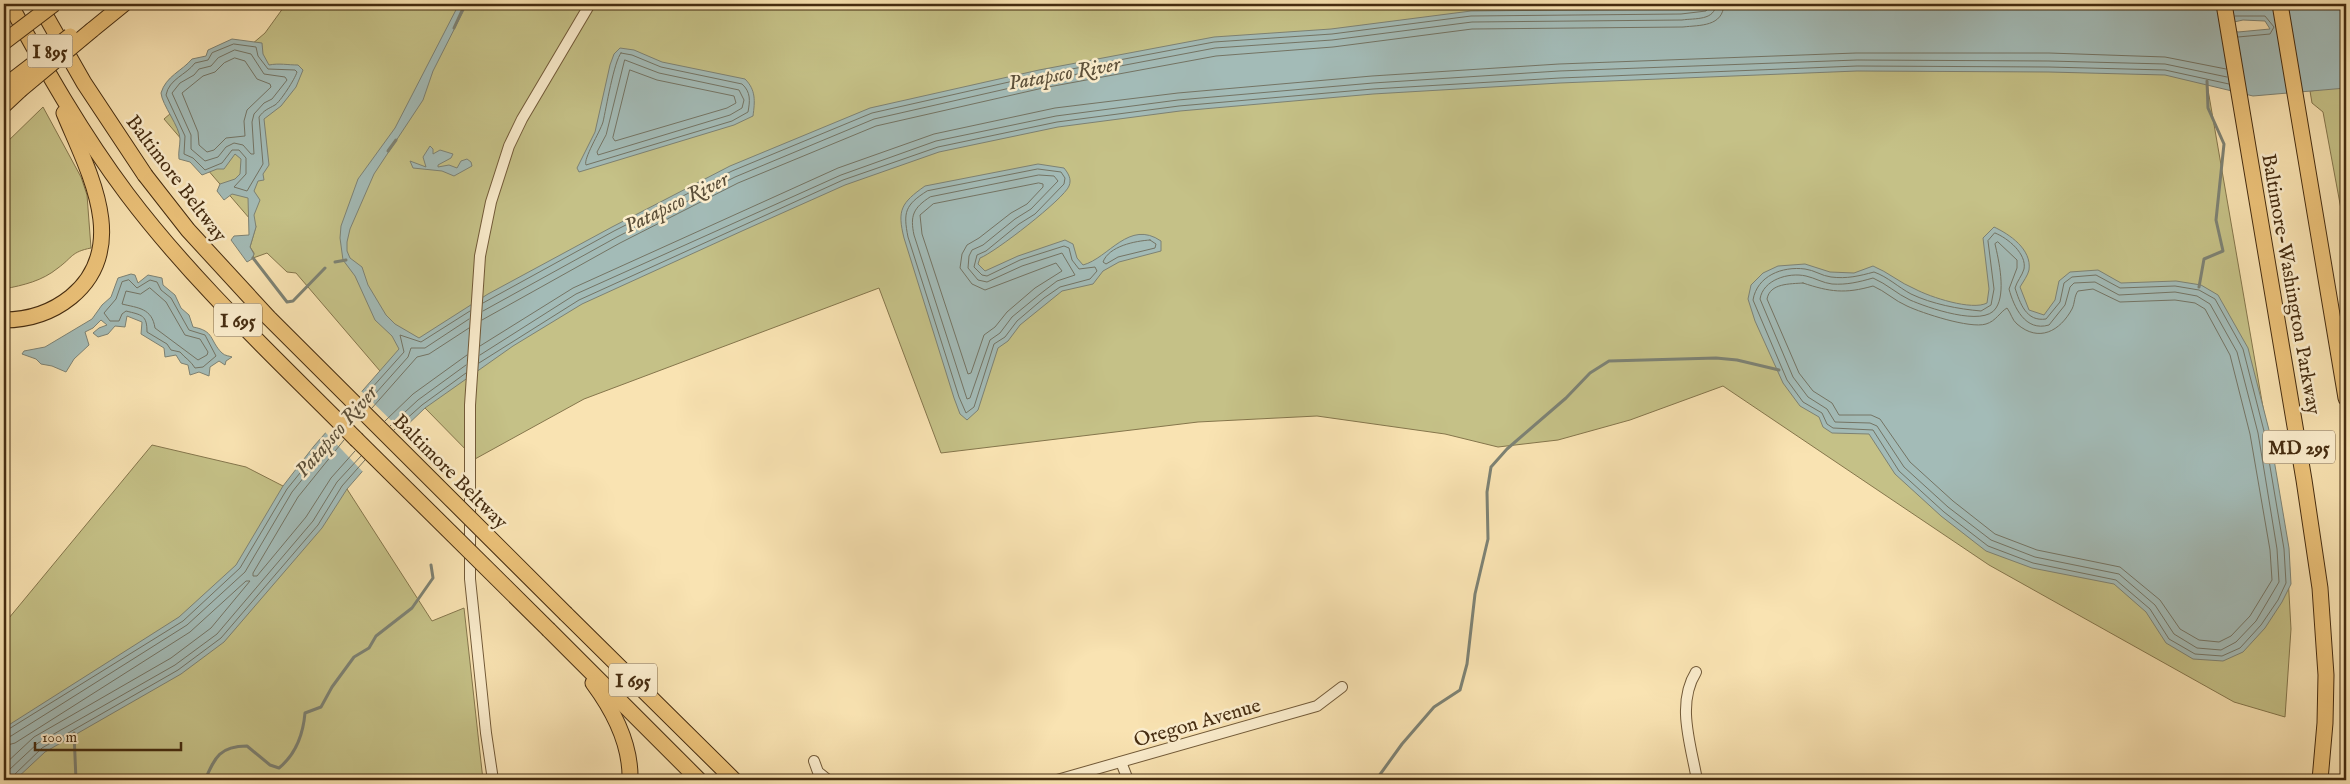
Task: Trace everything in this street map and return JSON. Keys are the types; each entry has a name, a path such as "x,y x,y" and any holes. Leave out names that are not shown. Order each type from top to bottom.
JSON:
{"highway":[{"name":"I 695","path":"10,4 50,79 127,194 205,285 699,780"},
{"name":"Baltimore Beltway","path":"39,4 84,83 145,175 188,230 269,318 734,780"},
{"name":"I 895","path":"4,42 54,4"},
{"name":"I 895","path":"12,86 114,4"},
{"path":"89,26 124,4"},
{"name":"Baltimore-Washington Parkway","path":"2224,4 2304,480 2320,588 2326,675 2325,722 2320,780"},
{"name":"Baltimore-Washington Parkway","path":"2280,4 2346,398"},
{"path":"4,320 32,318 62,304 74,294 92,271 101,242 101,214 95,188 50,79"},
{"path":"4,105 12,86"},
{"path":"567,647 598,690 616,723 627,752 630,780"}],"street":[{"path":"494,780 486,733 470,579 470,405 479,270 487,217 509,146 522,118 590,4"},
{"path":"1696,672 1688,684 1685,697 1686,716 1697,780"},
{"name":"Oregon Avenue","path":"1057,780 1317,706 1332,697 1342,687"},
{"path":"814,761 818,772 828,780"},
{"path":"1121,762 1128,780"}],"shaded area":[{"path":"286,4 2137,4 2207,84 2286,540 2291,629 2285,717 2234,702 1989,565 1723,386 1630,420 1558,440 1498,447 1445,434 1317,416 1198,422 941,453 879,288 584,399 475,459 425,408 380,371 296,273 287,272 267,253 253,258 254,253 250,247 256,226 164,119 265,33"},
{"path":"2346,4 2346,236 2323,112 2312,103 2310,91 2319,90"},
{"path":"43,107 81,177 87,195 91,248 76,253 52,272 39,279 4,289 4,145"},
{"path":"152,445 246,467 283,486 347,489 432,621 464,608 483,780 4,780 4,624"}],"water":[{"name":"Patapsco River","path":"459,4 467,4 433,71 423,100 374,174 350,229 347,242 347,251 350,258 362,267 368,285 386,315 395,324 419,338 488,294 730,166 870,108 1039,70 1214,37 1331,29 1471,11 1681,9 1728,4 2346,4 2346,88 2253,96 2165,75 2049,72 1857,71 1560,83 1373,94 1180,111 1058,127 939,152 845,185 742,231 582,304 513,346 425,408 381,450 347,489 322,528 224,642 181,674 45,752 15,780 4,780 4,728 179,617 236,565 283,486 314,446 399,349 392,336 375,320 355,276 343,260 340,238 341,226 358,179 395,128","holes":["2243,20 2265,21 2270,29 2238,32 2231,29 2234,22"]},
{"path":"232,39 262,43 263,54 269,65 298,65 303,70 296,87 281,106 264,119 269,165 263,174 264,180 258,181 254,191 260,200 254,215 256,227 250,247 254,254 252,259 247,262 231,240 234,236 249,235 248,198 232,194 224,200 217,191 220,184 235,179 240,174 241,159 235,154 224,169 217,169 202,175 190,162 179,159 179,134 164,104 161,93 170,78 192,59 206,56 208,50"},
{"path":"620,48 634,50 662,62 745,79 749,83 754,96 753,116 734,125 579,172 577,168 595,132 610,65 614,54"},
{"path":"430,146 433,149 433,154 440,150 453,154 451,158 438,165 438,167 449,165 457,168 461,161 467,159 471,162 472,166 454,176 442,171 413,168 410,161 426,167 423,157"},
{"path":"1038,164 1064,168 1070,179 1069,186 1055,202 1028,225 980,258 978,264 985,271 1018,256 1065,240 1073,244 1077,258 1083,265 1093,261 1129,237 1139,234 1150,235 1161,241 1161,251 1119,262 1103,271 1093,284 1062,291 1020,325 1008,341 998,348 978,410 967,420 960,414 954,398 904,238 901,214 911,197 925,186"},
{"path":"1994,227 2018,243 2027,255 2029,270 2020,287 2029,310 2044,315 2055,300 2059,281 2070,272 2098,270 2121,283 2176,281 2201,285 2218,295 2248,348 2269,430 2289,548 2291,584 2265,628 2243,652 2223,661 2193,659 2166,643 2146,612 2114,584 2032,568 1986,551 1941,516 1895,474 1869,434 1832,433 1823,427 1819,417 1800,406 1783,383 1755,321 1748,299 1751,285 1763,273 1778,266 1805,264 1830,272 1854,273 1873,266 1930,296 1962,304 1980,305 1987,303 1989,289 1983,238"},
{"path":"131,274 135,275 138,283 148,275 162,278 163,285 175,295 181,308 189,315 193,327 205,331 222,353 232,357 226,361 225,365 219,361 210,367 209,376 199,372 190,375 188,365 181,363 176,355 165,357 164,348 141,334 142,322 127,316 125,327 115,326 108,334 98,337 93,333 107,325 101,320 93,328 85,332 89,345 74,359 66,372 41,364 36,359 22,354 24,351 45,347 92,319 102,305 111,297 118,278"}],"pier":[{"path":"360,390 403,432 364,473 324,431"}],"waterway":[{"path":"454,28 465,4"},
{"path":"2199,287 2204,259 2223,251 2216,220 2224,144 2208,108 2207,81"},
{"path":"388,151 396,140"},
{"path":"253,258 287,302 293,301 325,268"},
{"path":"335,262 346,260"},
{"path":"1376,780 1402,744 1434,707 1460,690 1467,664 1475,594 1488,539 1487,492 1491,467 1507,449 1566,398 1590,373 1609,361 1716,358 1737,360 1779,370"},
{"path":"205,780 216,759 230,748 247,746 270,765 279,768 285,763 298,744 305,713 321,707 332,687 354,657 369,648 376,636 412,608 433,578 431,565"},
{"path":"74,733 76,780"}]}
